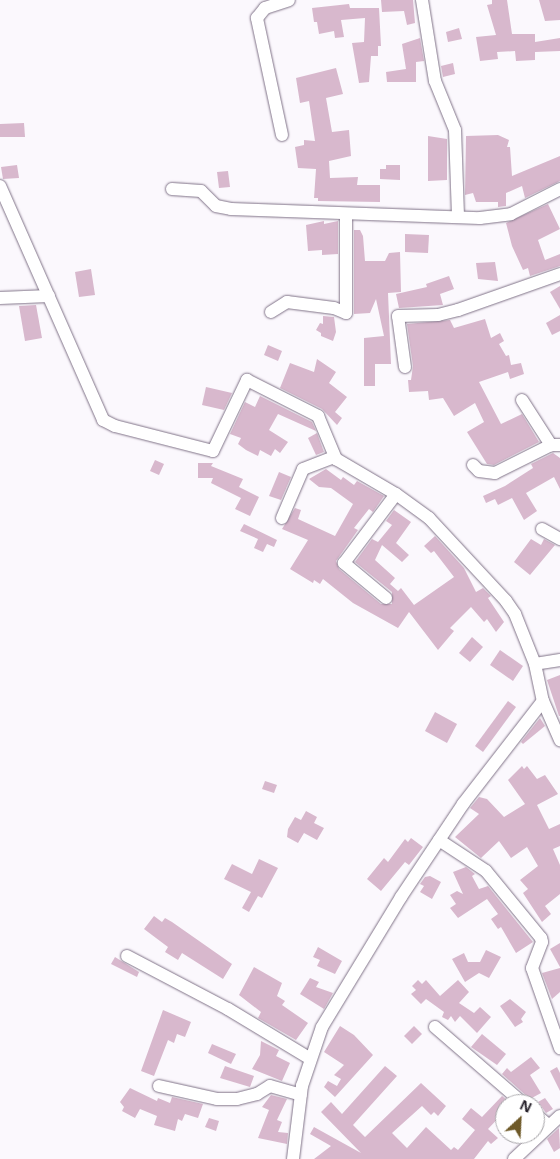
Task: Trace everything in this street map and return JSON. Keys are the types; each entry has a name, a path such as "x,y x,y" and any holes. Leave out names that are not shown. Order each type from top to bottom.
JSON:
{"street":[{"path":"282,136 257,18 266,8 288,0"},
{"path":"422,0 435,81 455,130 458,217"},
{"path":"0,186 108,423 212,452 244,382 251,380 318,416 334,457 396,494 429,518 506,600 515,614 535,664 543,701 560,740"},
{"path":"172,189 201,191 216,206 231,209 458,217 511,214 560,189"},
{"path":"271,312 287,302 334,308 346,313 346,214"},
{"path":"405,367 398,316 451,312 560,274"},
{"path":"0,298 49,296"},
{"path":"473,465 479,471 495,473 556,445 522,400"},
{"path":"282,518 303,468 334,457"},
{"path":"386,598 344,563 396,494"},
{"path":"542,529 560,539"},
{"path":"535,664 560,660"},
{"path":"293,1159 301,1095 309,1058 322,1027 439,840 543,701"},
{"path":"439,840 486,872 541,938 542,942 532,968 560,1048"},
{"path":"127,956 228,1009 309,1058"},
{"path":"435,1027 512,1094"},
{"path":"159,1086 217,1099 237,1100 257,1094 270,1086 301,1095"},
{"path":"514,1159 548,1125 560,1116"}],"building":[{"path":"381,0 413,0 415,23 407,25 404,11 382,12"},
{"path":"492,0 507,0 512,34 535,34 535,42 560,38 560,51 535,52 535,60 516,61 515,51 497,52 498,59 480,61 476,37 496,35 487,5 492,4"},
{"path":"539,0 560,0 560,20 545,21"},
{"path":"349,4 350,8 379,8 381,46 378,46 378,56 371,56 369,82 359,83 352,43 364,42 365,18 341,20 344,37 335,38 334,31 319,34 317,22 314,22 312,8"},
{"path":"459,28 462,39 448,42 446,32"},
{"path":"420,38 424,61 416,62 416,82 387,82 386,72 406,69 402,44"},
{"path":"453,63 455,74 443,77 441,66"},
{"path":"336,68 343,94 326,98 332,132 349,130 351,156 329,161 330,178 358,177 357,185 380,185 380,202 318,201 318,198 314,198 316,169 298,168 295,147 304,145 304,140 315,141 309,101 300,103 296,78"},
{"path":"24,123 25,137 0,137 0,124"},
{"path":"498,135 509,140 507,147 510,147 512,176 560,156 560,181 525,198 522,186 506,193 506,206 498,207 498,202 476,202 473,193 465,195 466,136"},
{"path":"428,136 447,139 447,180 428,181"},
{"path":"17,165 19,178 3,179 1,167"},
{"path":"386,165 400,165 400,180 380,179 380,169 386,169"},
{"path":"228,171 230,187 219,188 217,172"},
{"path":"548,204 560,229 538,240 545,260 560,254 560,266 530,276 528,268 523,270 512,246 506,223"},
{"path":"324,221 324,224 338,221 338,254 322,255 322,250 308,251 306,225"},
{"path":"354,230 360,230 363,236 365,261 385,261 389,253 400,252 401,292 388,293 391,364 375,364 375,386 364,386 364,338 384,336 376,299 370,313 354,314"},
{"path":"405,234 429,235 428,253 405,252"},
{"path":"495,262 498,281 478,279 476,263"},
{"path":"91,269 95,295 79,297 75,272"},
{"path":"449,276 454,289 440,294 443,305 399,308 396,294 427,287 426,284"},
{"path":"560,286 560,309 550,292"},
{"path":"36,305 42,338 25,341 19,306"},
{"path":"560,315 560,331 552,335 546,323"},
{"path":"323,316 334,317 336,332 333,341 321,336 321,333 316,330 320,323 323,324"},
{"path":"485,319 491,338 500,333 504,341 499,344 506,356 509,355 511,365 521,363 524,374 510,379 508,372 479,382 501,424 522,414 539,442 494,465 487,464 467,432 484,422 475,403 454,416 443,398 429,400 428,391 409,392 408,380 411,380 413,366 407,324 450,320 454,328"},
{"path":"268,345 282,351 278,361 264,355"},
{"path":"317,359 336,372 329,383 347,397 335,412 342,418 337,425 322,409 280,388 290,363 314,372"},
{"path":"206,387 232,393 224,410 202,405"},
{"path":"260,396 312,422 316,431 278,414 269,430 288,442 280,453 275,449 271,456 260,450 258,456 246,450 238,444 241,438 230,434 245,402 255,407"},
{"path":"317,433 324,452 316,455 308,438"},
{"path":"553,453 560,458 560,489 554,477 526,493 537,511 524,520 512,498 498,505 495,499 486,503 483,496 505,486 533,468 531,464"},
{"path":"155,460 164,464 159,475 150,471"},
{"path":"198,463 213,463 211,466 243,479 239,487 259,497 250,516 235,509 241,498 211,483 213,478 198,478"},
{"path":"326,469 341,480 343,477 354,485 357,481 384,496 373,512 369,509 354,528 358,530 336,561 339,569 381,604 392,604 392,592 355,562 372,539 378,542 392,525 386,521 394,510 411,522 396,543 409,555 402,562 382,545 375,560 395,578 390,584 398,591 401,588 414,605 454,577 434,551 431,553 424,546 435,536 464,568 476,592 483,588 491,596 488,598 504,622 496,632 487,619 484,622 471,607 450,628 454,631 438,650 409,612 398,628 353,603 323,579 320,584 314,580 313,583 290,569 308,540 282,529 295,508 301,510 298,519 335,536 353,504 331,488 319,487 309,479"},
{"path":"279,472 291,477 281,500 269,496"},
{"path":"244,524 277,540 274,547 267,544 263,552 254,548 258,539 240,531"},
{"path":"531,539 541,545 544,539 555,545 530,575 514,562"},
{"path":"472,637 483,647 470,662 459,653"},
{"path":"500,650 523,666 513,681 490,665"},
{"path":"560,675 560,716 559,716 547,680"},
{"path":"508,701 516,707 483,752 475,746"},
{"path":"435,712 457,724 447,743 425,731"},
{"path":"540,718 545,726 523,744 521,742"},
{"path":"522,766 524,769 527,766 537,779 545,775 558,794 537,805 549,829 560,824 560,846 553,849 560,865 560,894 545,906 551,914 542,922 523,893 528,889 520,880 538,866 527,847 511,858 499,841 481,858 455,837 479,814 470,808 479,797 487,799 504,817 525,804 508,780"},
{"path":"265,781 277,785 274,793 262,789"},
{"path":"306,811 317,817 314,823 324,828 317,840 304,833 298,843 287,837 288,829 295,817 301,820"},
{"path":"411,838 423,847 409,865 405,862 381,891 367,879 384,858 388,862 405,839 408,842"},
{"path":"259,859 278,868 262,898 258,896 249,912 242,908 251,892 224,879 232,864 252,874"},
{"path":"466,867 475,874 472,876 479,889 488,886 533,942 516,953 501,927 498,929 491,919 498,914 487,899 458,918 450,908 456,904 450,895 457,891 463,894 453,872"},
{"path":"430,876 441,882 432,899 420,892 424,886 420,884 425,877"},
{"path":"154,916 162,922 165,918 172,922 232,964 223,979 182,953 178,960 165,952 168,947 144,929"},
{"path":"560,943 560,967 550,949"},
{"path":"318,947 342,961 335,974 317,966 320,960 313,957"},
{"path":"486,950 501,957 489,978 479,973 465,982 452,959 464,953 468,962 480,962"},
{"path":"115,957 139,972 137,977 111,964"},
{"path":"254,967 282,983 277,996 285,1001 282,1005 308,1023 296,1040 258,1018 261,1012 239,995"},
{"path":"560,968 560,992 552,999 542,973"},
{"path":"310,978 319,982 316,987 333,993 324,1009 300,994"},
{"path":"418,980 422,984 426,980 440,996 458,980 469,992 459,1003 474,1013 480,1007 491,1017 477,1033 460,1016 455,1022 451,1016 448,1020 442,1017 444,1012 426,999 421,1004 411,994 416,990 412,986"},
{"path":"510,999 526,1012 521,1019 523,1022 515,1027 500,1006"},
{"path":"163,1010 191,1022 185,1037 177,1034 174,1043 168,1040 154,1076 141,1071"},
{"path":"340,1026 354,1035 373,1055 335,1097 324,1087 328,1081 337,1086 341,1079 334,1075 344,1065 324,1052"},
{"path":"414,1026 422,1034 412,1044 404,1036"},
{"path":"482,1034 506,1054 497,1065 471,1047"},
{"path":"261,1041 279,1050 276,1056 290,1063 282,1081 252,1069 260,1055"},
{"path":"212,1044 236,1054 231,1064 208,1053"},
{"path":"531,1057 540,1068 530,1075 541,1093 524,1094 502,1074 507,1068 511,1072"},
{"path":"225,1066 254,1076 250,1087 220,1078"},
{"path":"385,1066 397,1076 353,1125 365,1137 421,1083 446,1106 438,1116 434,1112 431,1115 422,1106 392,1133 407,1148 426,1127 451,1150 454,1147 458,1150 475,1130 462,1119 471,1108 482,1117 495,1103 495,1122 488,1129 495,1135 495,1141 491,1144 488,1141 474,1159 314,1159 331,1146 310,1134 314,1127 361,1153 321,1112 331,1102 342,1114"},
{"path":"557,1067 560,1073 560,1091 550,1071"},
{"path":"130,1088 157,1101 158,1098 170,1103 172,1097 203,1104 198,1118 185,1114 182,1121 178,1119 175,1131 154,1125 157,1116 140,1109 135,1118 122,1111 124,1107 120,1102"},
{"path":"271,1095 287,1099 277,1120 282,1122 278,1132 288,1133 287,1144 258,1138 269,1110 262,1107"},
{"path":"545,1098 553,1109 546,1113 545,1112"},
{"path":"209,1118 219,1121 216,1131 205,1127"},
{"path":"559,1128 560,1148 554,1152 547,1139"}]}
